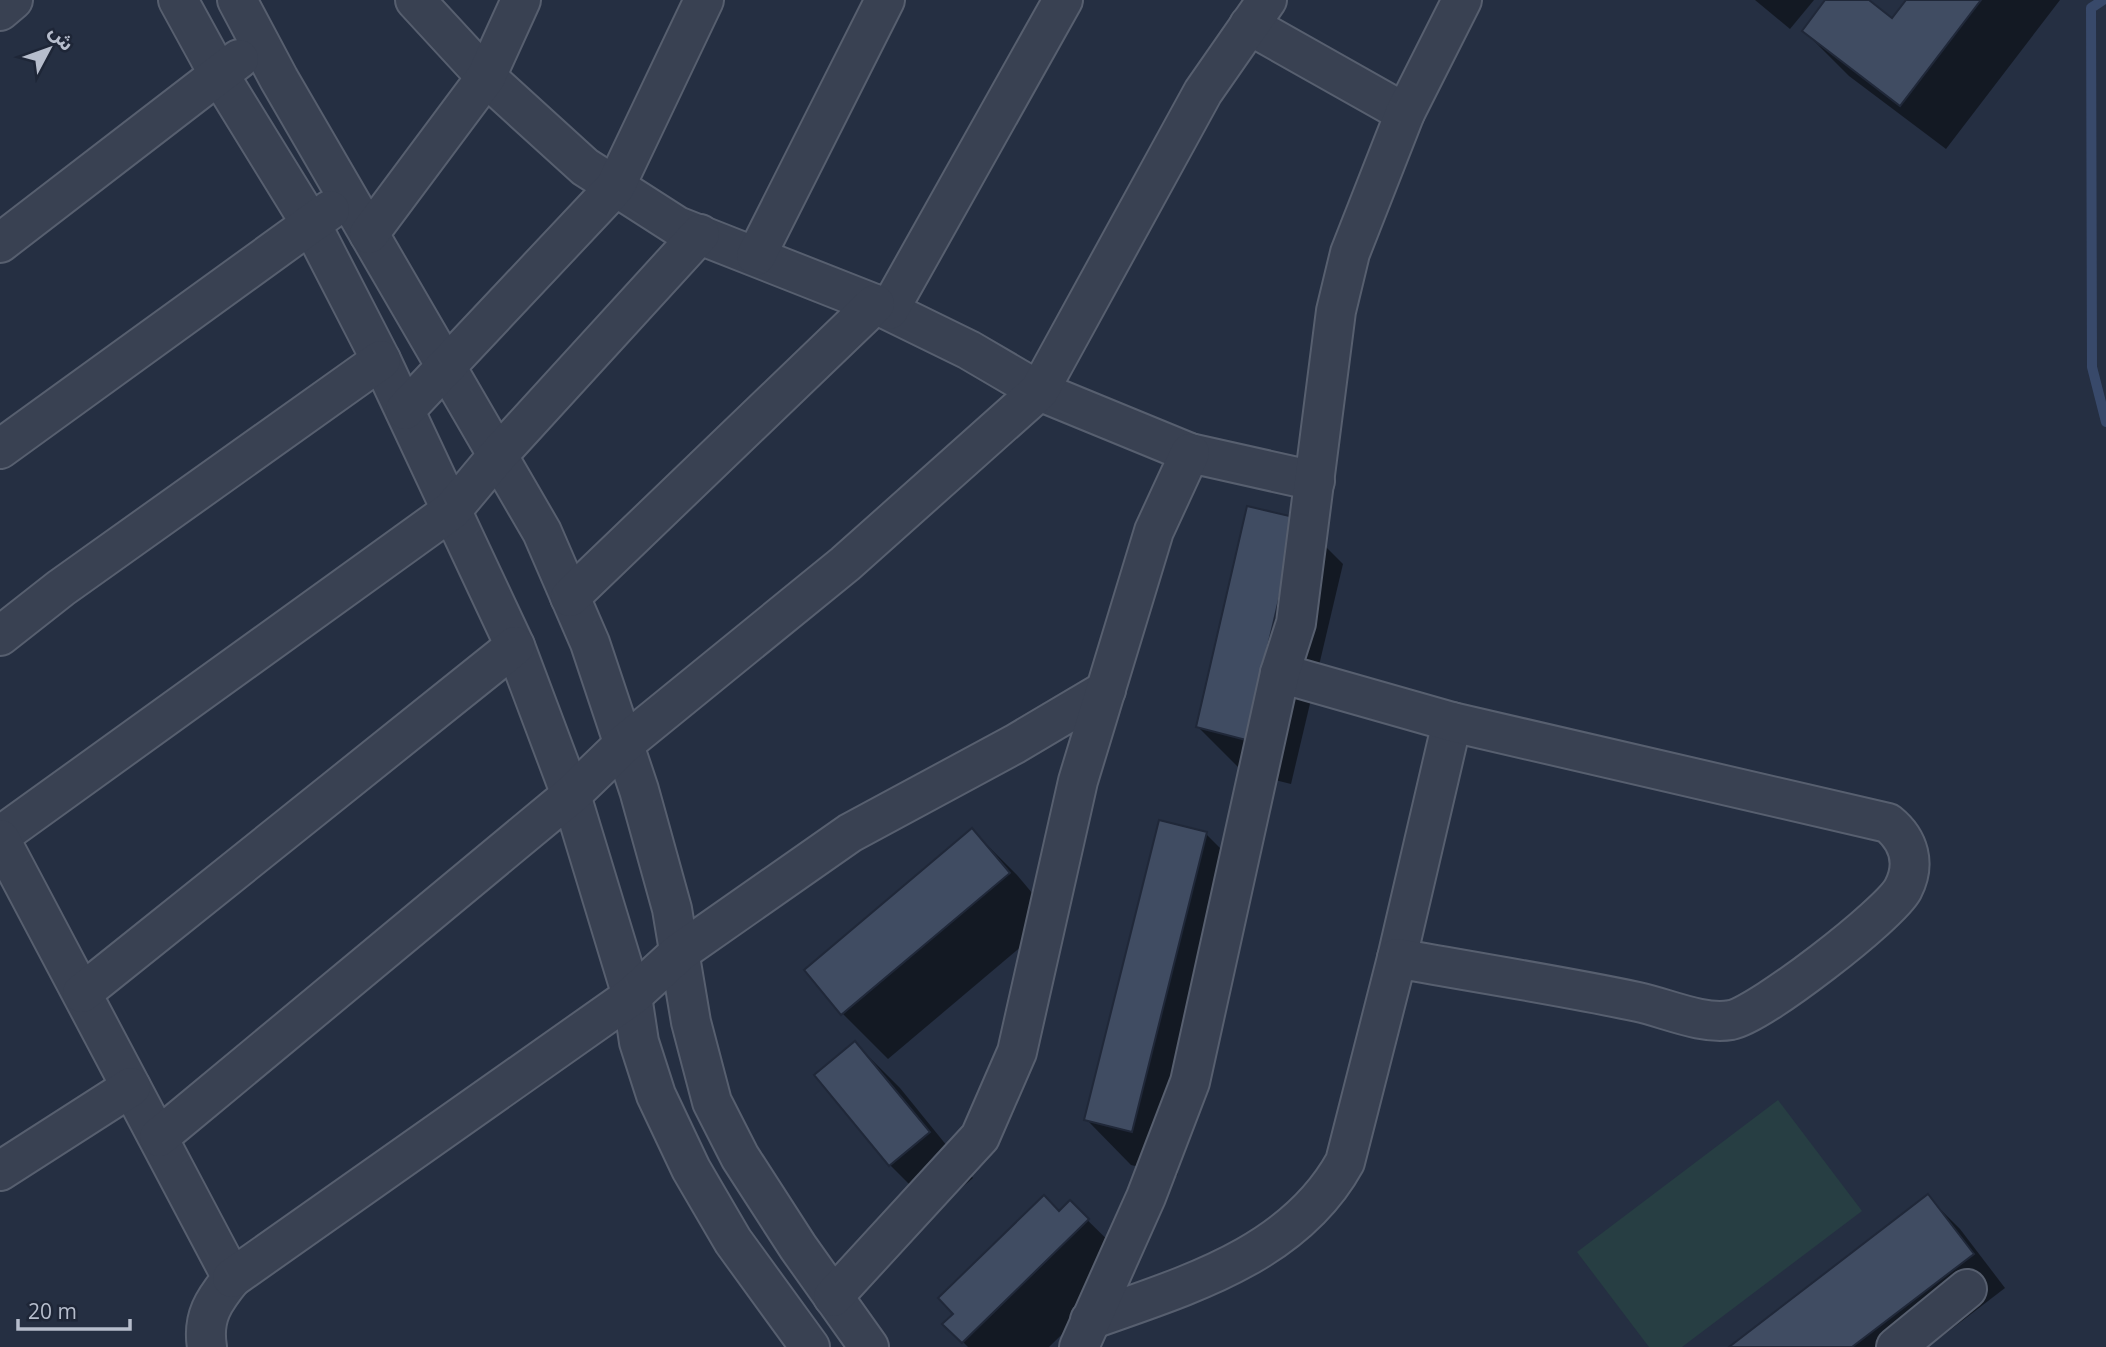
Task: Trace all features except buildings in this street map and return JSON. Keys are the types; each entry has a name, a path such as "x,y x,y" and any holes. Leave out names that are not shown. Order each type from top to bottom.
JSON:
{"street":[{"path":"0,11 13,0"},
{"path":"178,0 218,73 311,224 381,360 515,646 571,796 632,996 639,1042 656,1095 691,1169 733,1241 810,1347"},
{"path":"237,0 542,532 590,643 624,744 672,909 691,1022 712,1102 740,1157 869,1347"},
{"path":"415,0 486,77 585,167 677,226 882,307 969,350 1039,391 1190,453 1315,481"},
{"path":"369,234 486,77 521,0"},
{"path":"405,410 615,187 704,0"},
{"path":"756,256 885,0"},
{"path":"570,597 882,307 1063,0"},
{"path":"1085,1334 1146,1198 1190,1082 1280,673 1296,623 1336,311 1350,253 1405,113 1462,0"},
{"path":"159,1137 571,796 624,744 845,564 1039,391 1203,92 1258,12 1405,113"},
{"path":"0,243 218,73 261,44"},
{"path":"0,449 348,197"},
{"path":"232,1278 82,993 12,890 0,838 452,510 498,455 700,234"},
{"path":"0,636 72,580 381,360"},
{"path":"833,1297 980,1137 1017,1052 1078,781 1154,531 1190,453"},
{"path":"82,993 515,646"},
{"path":"1280,673 1452,722 1888,823 1900,833 1908,848 1910,868 1895,902 1786,989 1765,1004 1731,1020 1714,1020 1639,1002 1397,958"},
{"path":"206,1347 206,1319 211,1306 232,1278 632,996 680,952 850,833 1015,744 1106,690"},
{"path":"1085,1334 1197,1282 1272,1242 1312,1210 1329,1190 1345,1162 1397,958 1452,722"},
{"path":"0,1171 131,1087"},
{"path":"1896,1347 1967,1289"}],"green space":[{"path":"1778,1100 1862,1211 1682,1347 1649,1347 1577,1252"}],"waterway":[{"path":"2103,0 2091,8 2092,367 2106,422"}]}
